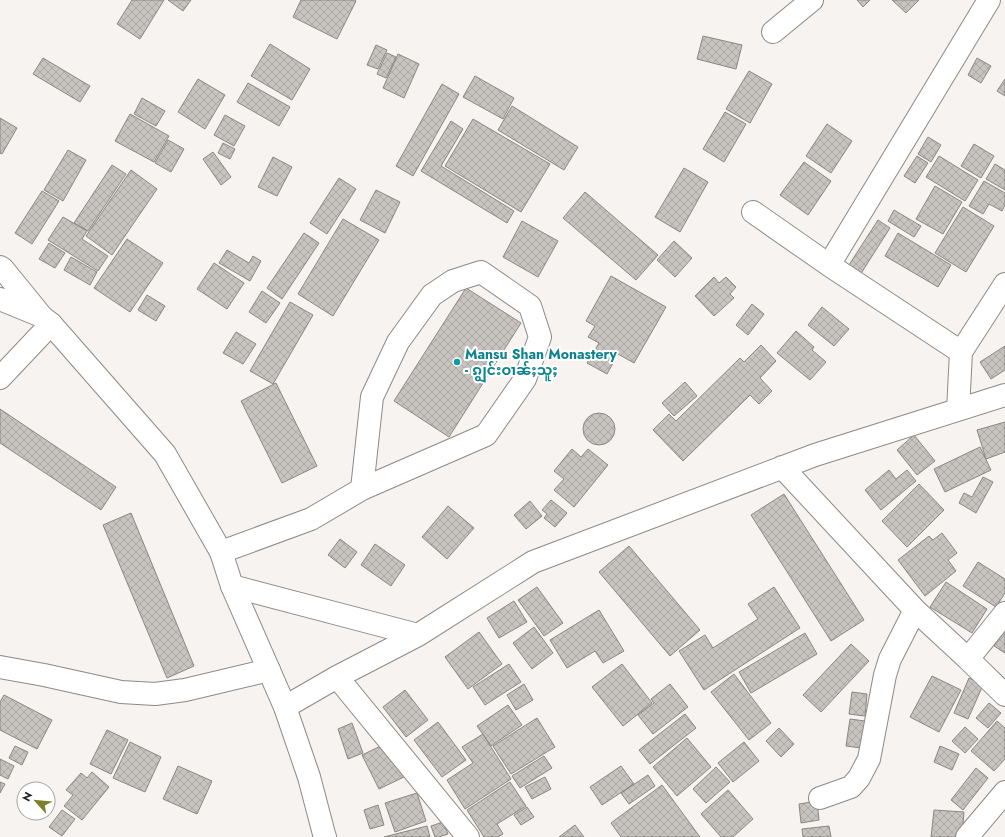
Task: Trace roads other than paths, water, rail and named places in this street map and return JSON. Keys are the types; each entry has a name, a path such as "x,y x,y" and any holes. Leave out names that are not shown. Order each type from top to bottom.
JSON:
{"street":[{"path":"772,32 812,0"},
{"path":"829,265 989,0"},
{"path":"754,212 829,265 962,352"},
{"path":"0,267 164,454 221,552 232,586 285,707 309,777 324,836"},
{"path":"221,552 311,519 362,489 486,435 525,379 540,337 530,306 481,272 453,281 432,295 398,342 372,397 362,489"},
{"path":"958,410 962,352 1005,284"},
{"path":"0,299 47,320"},
{"path":"0,378 47,320"},
{"path":"285,707 337,677 418,635 534,562 815,455 1005,395"},
{"path":"782,467 915,610 1005,696"},
{"path":"232,586 418,635"},
{"path":"820,798 850,786 859,778 869,759 885,674 890,659 915,610"},
{"path":"968,659 1005,613"},
{"path":"0,667 121,692 155,694 185,690 269,670"},
{"path":"337,677 468,837"},
{"path":"967,837 1005,792"}],"place":[{"name":"Mansu Shan Monastery - ၵျွင်းဝၢၼ်ႈသူႈ","path":"457,362"}]}
